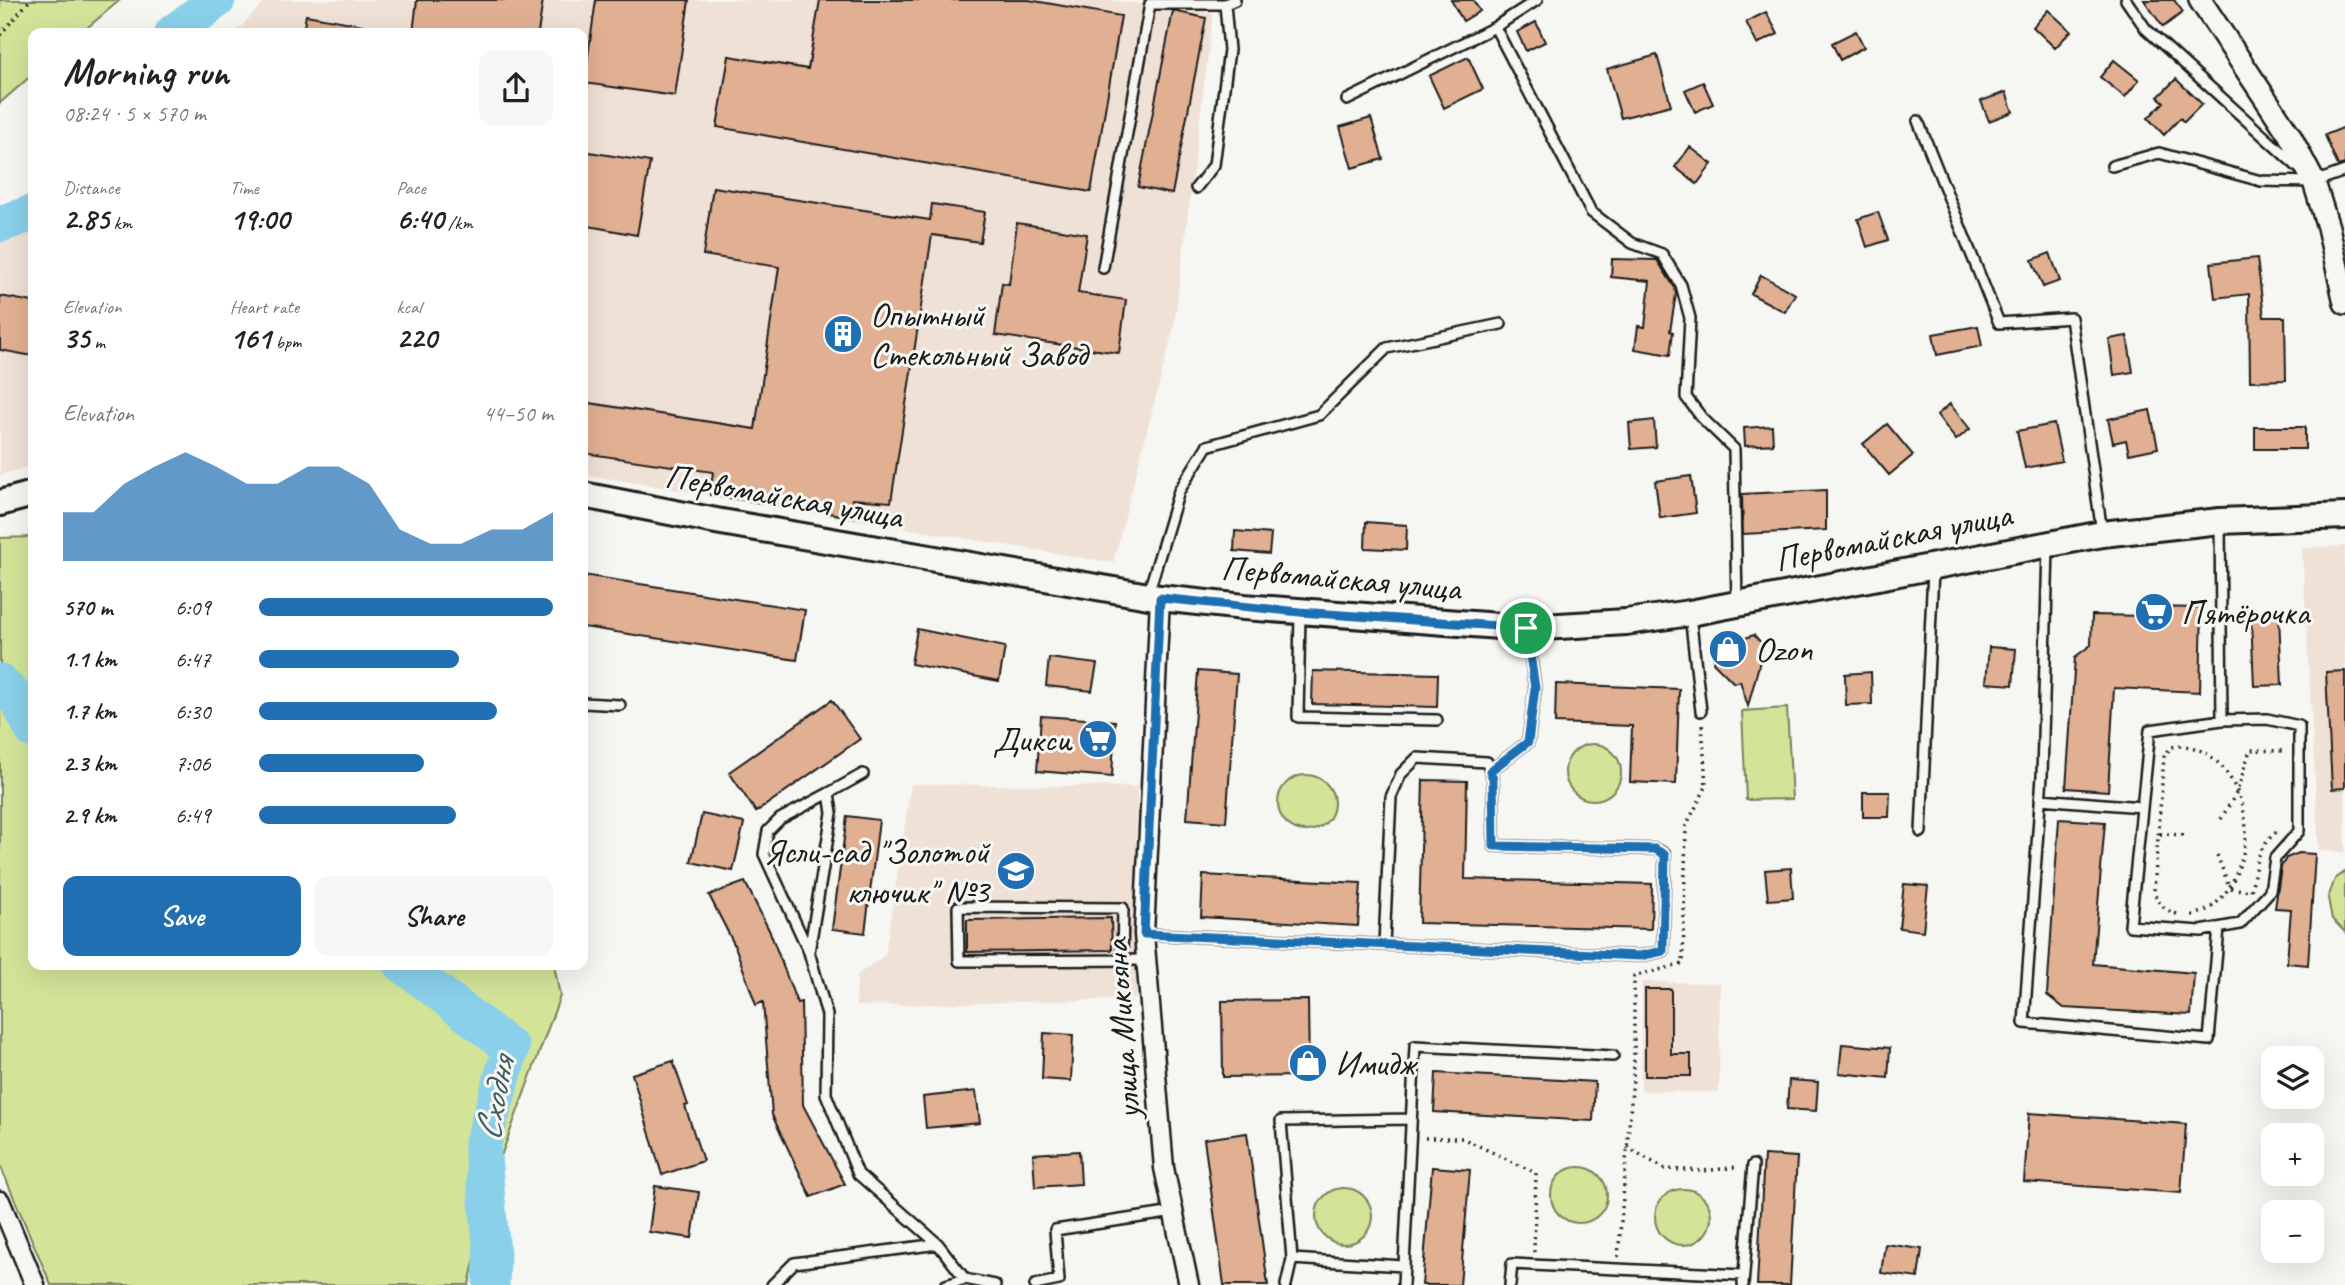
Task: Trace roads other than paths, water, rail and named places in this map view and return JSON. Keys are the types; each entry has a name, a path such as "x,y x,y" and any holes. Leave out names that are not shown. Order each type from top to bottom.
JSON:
{"main road":[{"path":"2,503 28,495"},
{"name":"Первомайская улица","path":"588,496 716,521 1154,596 1300,612 1526,628 1626,622 1690,613 2048,542 2102,534 2220,522 2345,516"}],"street":[{"path":"2200,0 2289,134 2314,182 2328,227 2345,303"},
{"name":"улица Микояна","path":"1154,596 1144,934 1164,1168 1189,1285"},
{"path":"0,1201 35,1285"}],"lane":[{"path":"1103,268 1150,4 1225,4 1235,0"},
{"path":"1346,100 1495,27 1537,0"},
{"path":"2126,0 2146,29 2314,182"},
{"path":"1196,188 1214,165 1229,50 1225,4"},
{"path":"1495,27 1591,212 1632,243 1662,254 1681,285 1690,318 1686,397 1702,418 1734,449 1737,604"},
{"path":"1918,121 1999,323 2071,318 2102,534"},
{"path":"2112,166 2159,153 2261,181 2314,182 2345,171"},
{"path":"1154,596 1179,491 1207,446 1319,415 1387,348 1501,324"},
{"path":"2220,522 2222,720"},
{"path":"2048,542 2040,799 2024,1023 2209,1040 2219,928"},
{"path":"1921,832 1934,564"},
{"path":"1300,612 1298,717 1437,720"},
{"path":"1690,613 1701,711"},
{"path":"1490,771 1528,742 1535,688 1526,628"},
{"path":"588,704 620,705"},
{"path":"2267,719 2300,726 2299,831 2275,858 2270,891 2240,924 2201,931 2130,926 2150,730 2222,720 2267,719"},
{"path":"1144,934 1640,956 1663,951 1665,855 1655,849 1494,846 1493,779 1487,762 1417,758 1401,774 1391,797 1384,944"},
{"path":"863,775 780,819 768,831 764,854 809,952 827,1015 826,1094 858,1174 938,1244 965,1279"},
{"path":"809,952 832,813 829,793"},
{"path":"2040,799 2142,807"},
{"path":"1122,960 1123,908 958,907 959,961 1147,960"},
{"path":"1402,1285 1415,1046 1613,1056"},
{"path":"1286,1285 1292,1259 1281,1121 1411,1119"},
{"path":"1510,1285 1512,1264 1617,1269 1743,1280 1753,1165"},
{"path":"1040,1284 1059,1280 1055,1230 1174,1212"},
{"path":"772,1285 794,1264 938,1244"},
{"path":"1292,1259 1404,1266"},
{"path":"946,1285 965,1279 995,1285"}],"waterway":[{"name":"Сходня","path":"180,28 217,0"},
{"name":"Сходня","path":"0,224 28,215"},
{"name":"Сходня","path":"0,682 18,700 28,720"},
{"name":"Сходня","path":"410,970 511,1048 482,1146 492,1254 491,1285"}],"place":[{"name":"Опытный Стекольный Завод","path":"843,334"},
{"name":"Пятёрочка","path":"2154,612"},
{"name":"Ozon","path":"1728,649"},
{"name":"Дикси","path":"1098,739"},
{"name":"Ясли-сад \"Золотой ключик\" №3","path":"1016,871"},
{"name":"Имидж","path":"1308,1063"}]}
